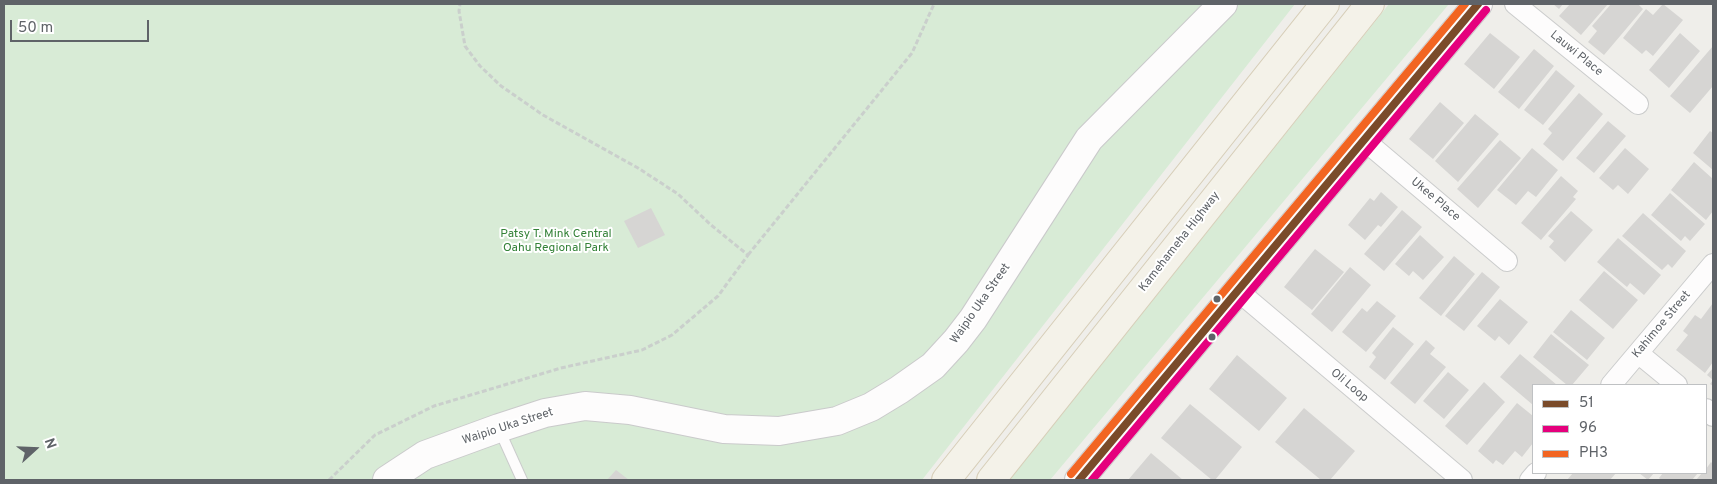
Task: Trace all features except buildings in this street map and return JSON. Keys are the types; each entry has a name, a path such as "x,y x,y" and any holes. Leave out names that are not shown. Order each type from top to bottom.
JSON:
{"main road":[{"path":"946,480 1325,4"},
{"name":"Kamehameha Highway","path":"991,480 1370,4"}],"street":[{"path":"1079,480 1478,4"},
{"name":"Lauwi Place","path":"1515,4 1638,104"},
{"name":"Waipio Uka Street","path":"387,480 425,455 545,413 585,406 630,410 724,429 779,432 837,420 871,407 899,390 932,366 956,341 973,320 1089,139 1215,9"},
{"name":"Ukee Place","path":"1364,140 1507,260"},
{"name":"Kahimoe Street","path":"1612,384 1713,264"},
{"name":"Oli Loop","path":"1238,291 1462,480"},
{"path":"1638,353 1676,384"}],"lane":[{"path":"499,428 522,480"}],"path":[{"path":"460,4 459,11 465,46 480,66 501,86 543,115 638,168 678,194 711,225 748,255"},
{"path":"329,480 376,435 434,406 562,368 642,350 672,335 718,296 748,255 912,53 934,4"}],"green space":[{"name":"Patsy T. Mink Central Oahu Regional Park","path":"4,4 1295,4 922,480 4,480"},
{"path":"1389,4 1449,4 1050,480 1009,480"}],"transit line":[{"name":"PH3","path":"1071,474 1465,4"},
{"name":"51","path":"1079,480 1478,4"},
{"name":"96","path":"1092,480 1486,10"}]}
